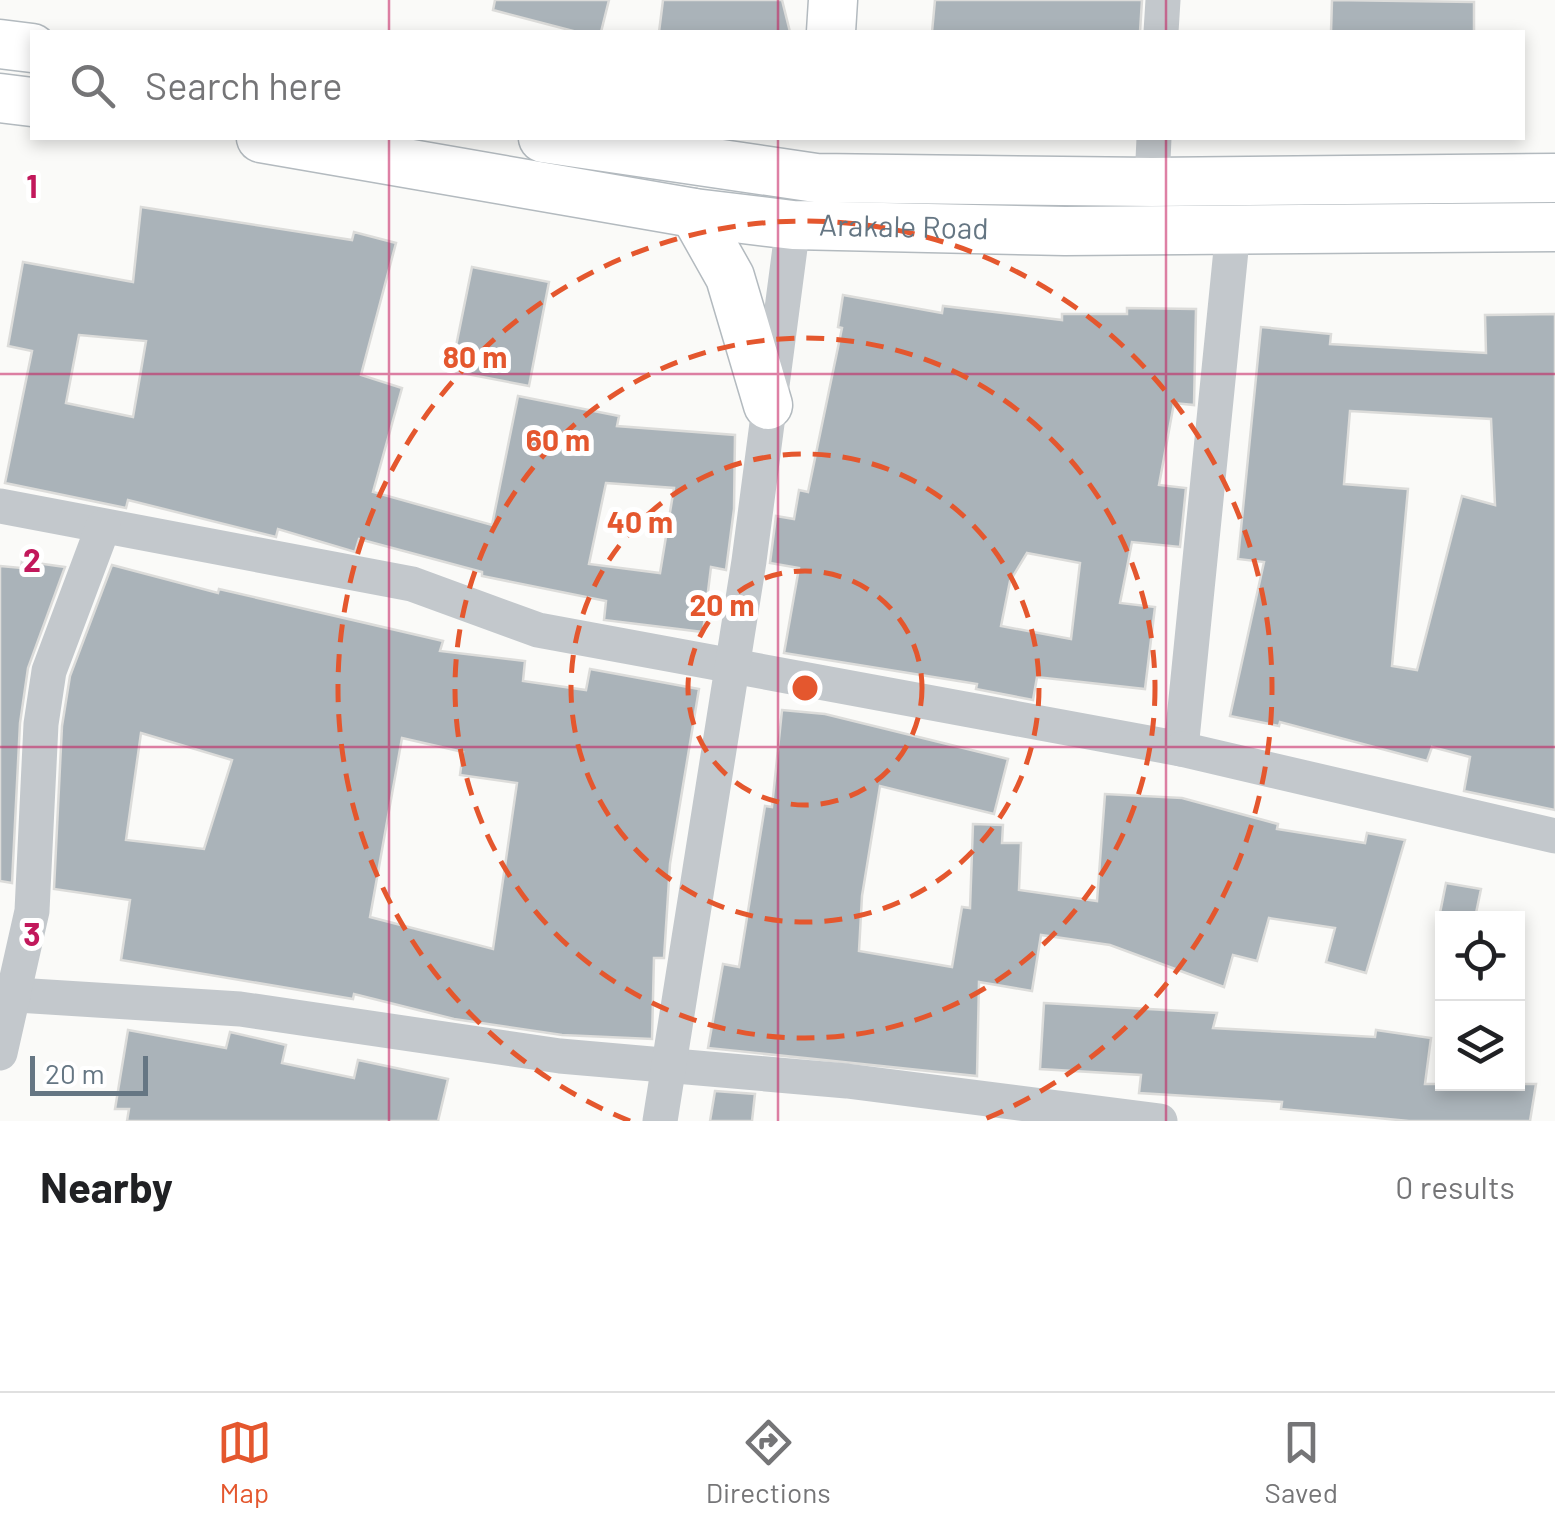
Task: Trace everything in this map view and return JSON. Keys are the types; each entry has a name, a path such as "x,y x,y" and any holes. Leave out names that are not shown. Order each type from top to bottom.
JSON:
{"main road":[{"path":"831,30 833,0"},
{"path":"0,44 30,48"},
{"path":"0,98 30,102"},
{"name":"Arakale Road","path":"281,140 694,213 793,225 1233,230 1555,226"},
{"name":"Arakale Road","path":"571,140 819,158 1153,160 1555,178"},
{"path":"694,213 730,277 768,405"}],"street":[{"path":"1161,30 1164,0"},
{"path":"660,1121 733,664 793,225"},
{"path":"1181,749 1233,230"},
{"path":"0,506 412,584 538,630 1181,749 1555,836"},
{"path":"0,1053 7,994 32,911 40,724 49,671 103,527"},
{"path":"7,994 240,1009 560,1056 668,1064 1151,1120"}],"building":[{"path":"495,0 609,0 602,30 569,30 493,10"},
{"path":"663,0 782,0 790,30 659,30"},
{"path":"935,0 1142,0 1140,30 932,30"},
{"path":"1332,0 1474,2 1474,30 1331,30"},
{"path":"141,207 352,240 354,232 396,243 361,375 402,388 373,492 492,525 518,396 619,416 617,426 735,435 734,509 726,570 711,567 703,632 604,620 606,601 482,576 482,572 359,539 355,552 278,529 276,537 128,500 126,508 5,483 32,351 8,346 23,262 133,282","holes":["79,335 146,341 133,417 66,403","606,483 674,488 660,573 589,564"]},
{"path":"472,267 549,282 529,386 451,371"},
{"path":"843,295 942,313 943,306 1062,320 1062,314 1127,314 1127,308 1196,309 1194,405 1174,403 1159,485 1186,488 1180,547 1132,542 1120,603 1155,607 1145,689 1037,677 1033,700 976,689 977,684 784,653 799,568 770,563 776,516 794,519 799,490 808,492 842,328 838,327","holes":["1027,553 1080,563 1071,639 1001,626 1010,581"]},
{"path":"1555,314 1555,810 1464,791 1470,757 1432,747 1427,761 1280,722 1279,726 1230,716 1264,562 1238,559 1261,327 1331,334 1330,344 1486,353 1485,315","holes":["1350,411 1491,419 1495,505 1462,496 1417,670 1392,666 1408,489 1344,484"]},
{"path":"22,561 65,567 28,668 20,723 12,883 0,881 0,566 21,568"},
{"path":"112,565 218,593 219,589 443,641 440,651 525,661 523,681 586,690 590,669 699,689 670,864 664,958 654,958 652,1039 562,1035 454,1019 354,994 353,999 121,960 130,900 54,889 62,726 70,676","holes":["141,733 232,760 204,849 126,840","402,738 463,752 460,775 517,783 493,949 370,917"]},
{"path":"782,710 825,714 1008,759 994,814 880,786 862,896 859,951 952,967 962,907 970,908 973,824 1003,825 1002,843 1021,843 1019,890 1097,901 1105,794 1182,798 1278,824 1277,829 1365,843 1367,833 1405,840 1366,973 1326,962 1335,928 1269,918 1257,961 1233,955 1224,987 1110,945 1041,935 1032,991 979,982 977,1076 708,1048 723,964 739,967 765,806 772,807"},
{"path":"1446,883 1481,889 1476,911 1440,911"},
{"path":"1044,1003 1217,1013 1213,1028 1375,1037 1376,1030 1431,1038 1425,1084 1435,1084 1435,1091 1525,1091 1525,1084 1536,1084 1530,1121 1409,1121 1281,1109 1282,1102 1139,1093 1141,1075 1040,1069"},
{"path":"128,1030 226,1048 230,1032 286,1045 282,1063 354,1078 358,1060 448,1079 438,1121 127,1121 129,1109 115,1109"},
{"path":"715,1091 755,1094 752,1121 710,1121"}]}
